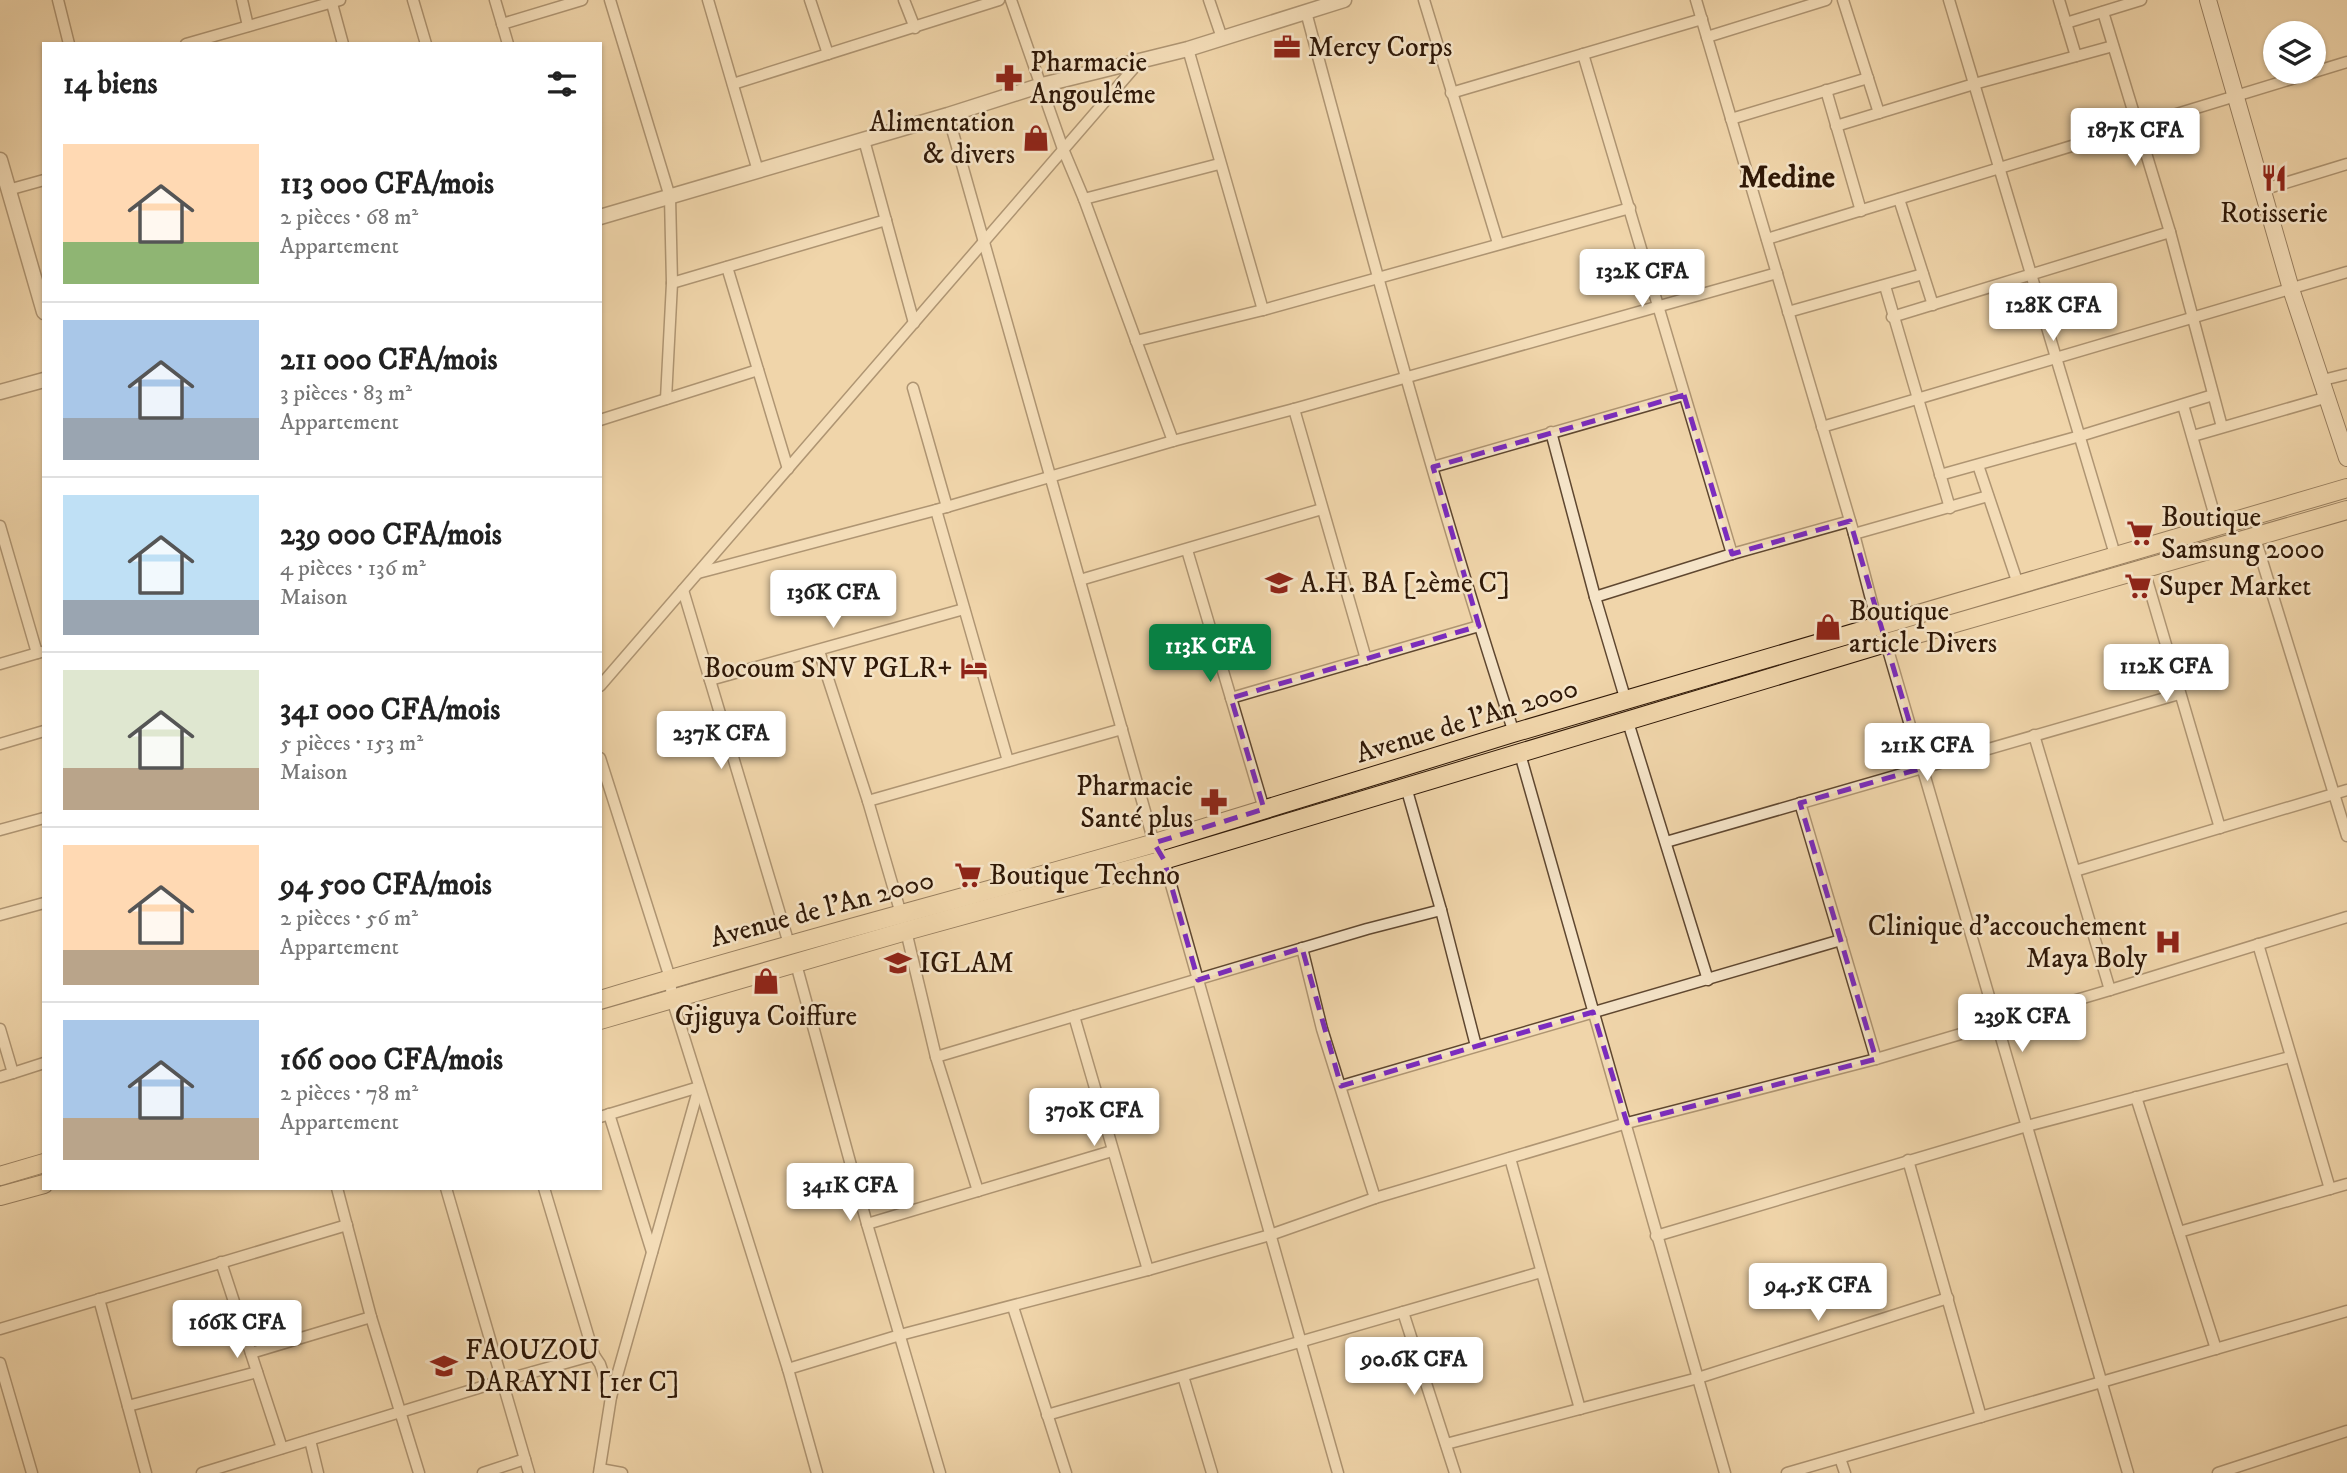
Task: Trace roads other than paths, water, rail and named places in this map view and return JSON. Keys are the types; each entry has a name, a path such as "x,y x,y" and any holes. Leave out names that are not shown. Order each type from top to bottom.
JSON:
{"main road":[{"path":"2208,0 2291,289 2347,458"},
{"name":"Avenue de l'An 2000","path":"602,1019 796,964 903,923 1264,809 2347,488"},
{"name":"Avenue de l'An 2000","path":"602,999 789,944 903,923 1164,860 1886,643 2347,510"},
{"path":"0,1176 42,1164"},
{"path":"0,1196 42,1185"}],"street":[{"path":"58,0 68,42"},
{"path":"242,0 248,26"},
{"path":"413,0 425,42"},
{"path":"495,0 507,42"},
{"path":"502,24 582,0"},
{"path":"610,0 670,197 672,283 666,399"},
{"path":"708,0 758,171"},
{"path":"810,0 828,54"},
{"path":"904,0 915,28"},
{"path":"733,84 999,0"},
{"path":"1011,0 1063,149 1173,441"},
{"path":"1209,0 1222,38"},
{"path":"602,216 948,116 1042,85 1188,49 1306,12 1321,4 1344,0"},
{"path":"1424,0 1498,243"},
{"path":"1696,0 2128,1473"},
{"path":"1707,37 1826,0"},
{"path":"1843,0 1880,113"},
{"path":"1949,0 2116,558"},
{"path":"2059,0 2076,55"},
{"path":"2066,23 2141,0"},
{"path":"193,42 334,1 343,42"},
{"path":"1306,12 1378,279 1479,626 1514,733"},
{"path":"2103,12 2170,232 2222,427"},
{"path":"1451,93 1702,19"},
{"path":"1836,126 2113,46"},
{"path":"1188,49 1263,310"},
{"path":"1583,54 1732,554"},
{"path":"602,684 1139,62"},
{"path":"1767,239 2347,62"},
{"path":"1731,119 1868,78"},
{"path":"1826,90 1861,211"},
{"path":"948,116 1154,843 1164,860 1338,1473"},
{"path":"864,140 914,323"},
{"path":"0,160 42,305"},
{"path":"1084,199 1220,164"},
{"path":"2262,190 2347,164"},
{"path":"8,190 42,181"},
{"path":"1899,199 1933,305"},
{"path":"1136,341 1263,310 1630,208"},
{"path":"672,283 886,220"},
{"path":"1892,317 2170,232"},
{"path":"727,267 788,469"},
{"path":"1822,427 2347,272"},
{"path":"698,573 941,509 1173,441 1777,273"},
{"path":"1788,312 1923,274"},
{"path":"1885,286 1950,508"},
{"path":"602,419 758,370"},
{"path":"2323,380 2347,374"},
{"path":"0,393 42,381"},
{"path":"913,388 964,610 1008,761"},
{"path":"1940,475 2213,395"},
{"path":"1433,467 1684,396"},
{"path":"2193,436 2328,397"},
{"path":"2183,405 2218,527"},
{"path":"1294,409 1366,659"},
{"path":"1551,432 1626,701"},
{"path":"1978,465 2018,584"},
{"path":"1854,534 1989,496"},
{"path":"1080,580 1322,509"},
{"path":"1595,597 1850,521"},
{"path":"0,526 40,652 0,664"},
{"path":"2255,538 2347,836"},
{"path":"1187,550 1264,809"},
{"path":"2144,570 2220,828"},
{"path":"683,590 789,944"},
{"path":"709,680 964,610"},
{"path":"1231,698 1479,626"},
{"path":"819,651 868,802 903,923 936,1057 978,1191"},
{"path":"1666,842 2179,694"},
{"path":"1628,722 1708,980"},
{"path":"868,802 1122,729"},
{"path":"0,744 42,732"},
{"path":"2034,735 2110,990"},
{"path":"1520,754 1725,1473"},
{"path":"602,764 670,978 672,999 788,1369 817,1473"},
{"path":"1406,787 1476,1046"},
{"path":"2075,871 2347,790"},
{"path":"1800,803 1876,1059"},
{"path":"0,830 42,819"},
{"path":"0,915 42,904"},
{"path":"936,1057 1302,948 1441,910"},
{"path":"788,1369 900,1335 1013,1307 1270,1235 1375,1198 1627,1124 1876,1059 1997,1024 2347,916"},
{"path":"1341,1086 1841,940"},
{"path":"2258,944 2330,1189"},
{"path":"1302,948 1322,1029 1375,1198"},
{"path":"796,964 867,1224 940,1473"},
{"path":"1074,1016 1148,1270"},
{"path":"0,1029 13,1073"},
{"path":"1656,1236 2027,1126 2291,1057"},
{"path":"0,1077 42,1064"},
{"path":"652,1252 605,1115 699,1087"},
{"path":"622,1473 599,1471 611,1397 699,1087"},
{"path":"2136,1097 2216,1349"},
{"path":"867,1224 1112,1152"},
{"path":"1510,1158 1580,1409"},
{"path":"1908,1160 1980,1417"},
{"path":"2179,1232 2347,1184"},
{"path":"338,1190 371,1317 419,1473"},
{"path":"447,1190 529,1473"},
{"path":"545,1190 594,1355 600,1364 611,1397"},
{"path":"0,1329 347,1225"},
{"path":"222,1262 282,1448"},
{"path":"1047,1415 1541,1272"},
{"path":"1446,1444 1698,1378 1948,1298"},
{"path":"99,1299 146,1473"},
{"path":"1013,1307 1066,1473"},
{"path":"1787,1473 2347,1311"},
{"path":"1403,1312 1455,1473"},
{"path":"251,1353 371,1317"},
{"path":"202,1473 594,1355"},
{"path":"0,1363 32,1473"},
{"path":"128,1406 257,1372"},
{"path":"1183,1376 1212,1473"},
{"path":"0,1410 11,1401"},
{"path":"2218,1473 2248,1469 2347,1430"},
{"path":"310,1440 318,1473"},
{"path":"1840,1458 1844,1473"},
{"path":"482,1473 525,1459"}],"place":[{"name":"Mercy Corps","path":"1287,47"},
{"name":"Pharmacie Angoulême","path":"1009,78"},
{"name":"Alimentation & divers","path":"1036,138"},
{"name":"Rotisserie","path":"2274,178"},
{"name":"Boutique Samsung 2000","path":"2140,533"},
{"name":"A.H. BA [2ème C]","path":"1279,583"},
{"name":"Super Market","path":"2138,586"},
{"name":"Boutique article Divers","path":"1828,627"},
{"name":"Bocoum SNV PGLR+","path":"974,668"},
{"name":"Pharmacie Santé plus","path":"1214,802"},
{"name":"Boutique Techno","path":"968,875"},
{"name":"Clinique d'accouchement Maya Boly","path":"2168,942"},
{"name":"IGLAM","path":"898,963"},
{"name":"Gjiguya Coiffure","path":"766,981"},
{"name":"FAOUZOU DARAYNI [1er C]","path":"444,1366"}],"district":[{"name":"Medine","path":"1787,178"}]}
